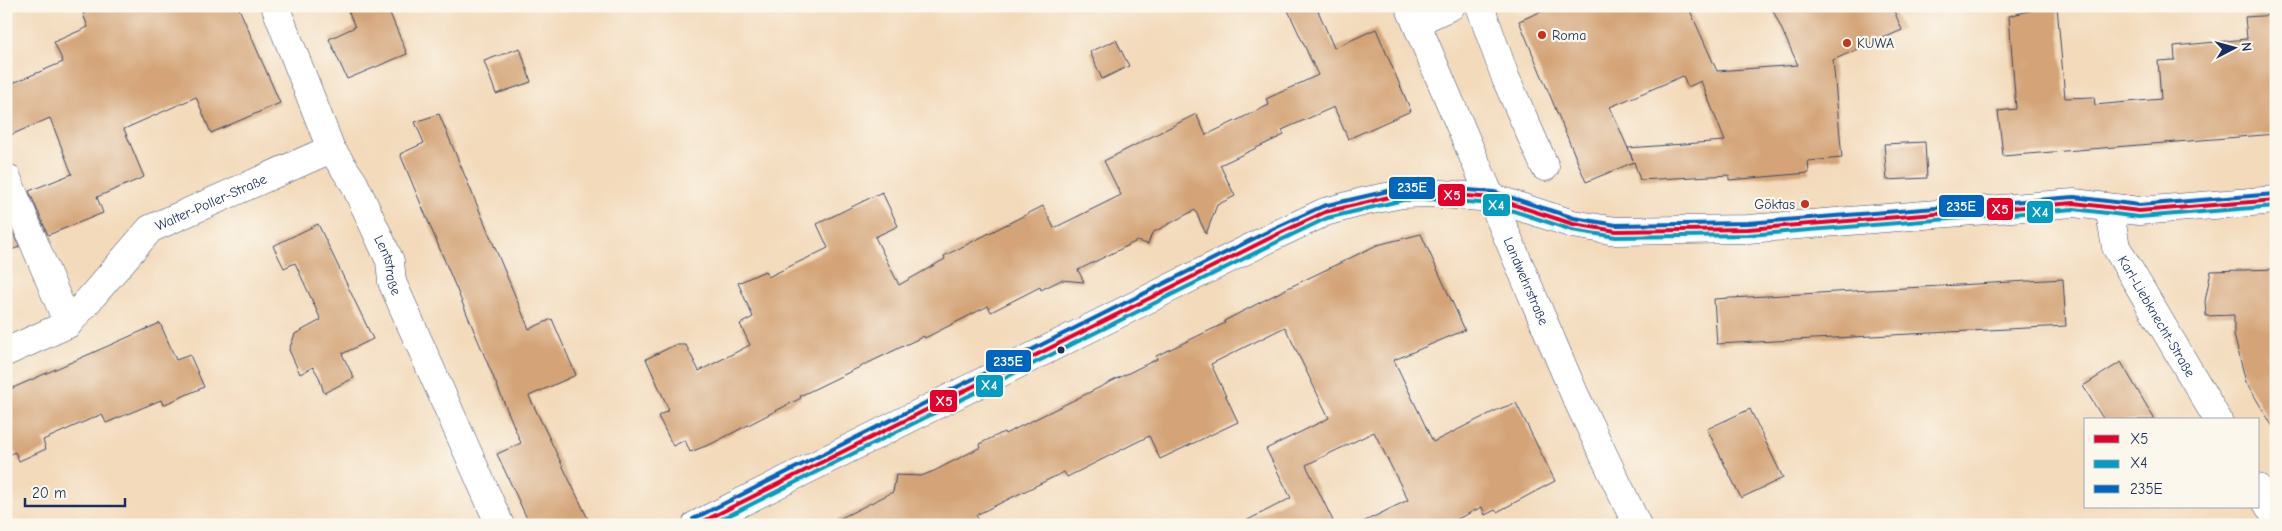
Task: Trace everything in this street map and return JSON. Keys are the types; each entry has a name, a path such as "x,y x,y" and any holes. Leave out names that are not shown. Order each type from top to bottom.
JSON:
{"street":[{"name":"Lentstraße","path":"275,6 331,149 354,183 390,261 392,282 500,525"},
{"path":"1413,14 1451,6"},
{"path":"1480,6 1506,79 1545,167"},
{"name":"Landwehrstraße","path":"1413,14 1493,198 1574,393 1636,525"},
{"name":"Walter-Poller-Straße","path":"6,352 68,324 150,229 331,149"},
{"path":"7,178 68,324"},
{"path":"696,525 1204,270 1325,212 1366,201 1402,194 1429,193 1493,198 1573,224 1616,231 1748,229 2074,203 2139,211 2276,200"},
{"name":"Karl-Liebknecht-Straße","path":"2110,208 2116,247 2217,418"},
{"path":"2260,491 2276,518"}],"building":[{"path":"99,6 238,6 280,103 211,133 196,97 124,129 144,177 97,197 103,213 48,235 29,191 72,174 50,118 6,137 6,86 63,62 54,42 88,27 83,14"},
{"path":"346,6 387,6 407,54 347,79 329,39 355,27"},
{"path":"1286,6 1316,6 1334,48 1376,29 1411,111 1348,139 1334,107 1282,130 1284,135 1220,165 1235,196 1217,205 1206,234 1195,210 1152,233 1148,244 1137,241 1078,270 1084,282 1061,280 1041,290 1040,287 991,312 988,306 925,338 924,336 800,396 801,398 711,444 690,452 685,440 673,446 658,416 669,410 646,359 675,345 686,345 699,371 750,345 740,324 753,317 738,283 765,271 768,277 828,248 817,224 882,192 898,226 875,237 899,285 945,259 944,256 1043,206 1054,228 1121,195 1104,161 1196,114 1206,135 1269,105 1266,99 1318,75"},
{"path":"1554,6 1688,6 1717,71 1798,65 1771,6 1892,6 1902,30 1833,60 1842,158 1808,161 1809,173 1729,180 1729,175 1640,180 1634,162 1586,182 1519,21","holes":["1683,76 1688,87 1701,81 1725,141 1628,148 1633,160 1610,107"]},
{"path":"2048,6 2057,6 2065,98 2094,97 2095,105 2161,99 2158,61 2175,60 2174,46 2247,39 2245,17 2276,15 2276,134 2003,156 1998,111 2016,109 2009,16"},
{"path":"1116,40 1129,66 1102,79 1090,52"},
{"path":"520,48 531,82 496,94 484,61"},
{"path":"439,114 529,329 552,319 576,375 529,396 591,525 530,525 497,454 521,443 400,154 424,143 415,122"},
{"path":"1925,142 1927,178 1887,180 1884,144"},
{"path":"6,217 19,247 6,252"},
{"path":"318,224 373,339 342,354 354,378 324,393 319,377 313,367 300,374 289,350 295,334 321,320 295,263 284,268 273,246"},
{"path":"1421,234 1465,330 1394,360 1433,442 1499,409 1516,403 1555,481 1497,512 1495,510 1485,515 1482,507 1445,525 1357,525 1408,500 1374,432 1306,465 1335,525 1238,525 1291,498 1266,449 1329,418 1285,327 1211,364 1238,422 1160,459 1149,436 1067,477 1064,472 976,515 981,525 827,525 893,492 896,475 921,476 934,471 981,447 979,444 1004,432 1005,434 1157,359 1156,356 1225,323 1224,321 1286,289 1377,245"},
{"path":"2276,269 2276,432 2246,382 2234,335 2234,315 2206,316 2205,301 2211,271"},
{"path":"2063,279 2066,326 1717,344 1714,299"},
{"path":"160,323 176,360 190,355 204,387 163,405 161,400 106,423 102,414 43,440 46,449 19,461 15,452 6,456 6,391"},
{"path":"2121,362 2154,418 2103,418 2083,386"},
{"path":"1750,409 1783,478 1741,498 1707,429"}],"transit line":[{"name":"235E","path":"693,519 1275,228 1323,206 1401,188 1429,187 1494,192 1574,218 1616,225 1748,223 2074,197 2139,205 2275,194"},
{"name":"X5","path":"696,525 1278,234 1325,212 1402,194 1429,193 1493,198 1573,224 1616,231 1748,229 2074,203 2139,211 2276,200"},
{"name":"X4","path":"710,525 1327,218 1403,200 1429,199 1492,204 1572,230 1616,237 1748,235 2074,209 2139,217 2276,206"}],"place":[{"name":"Roma","path":"1542,35"},
{"name":"KUWA","path":"1847,43"},
{"name":"Göktas","path":"1805,204"}]}
